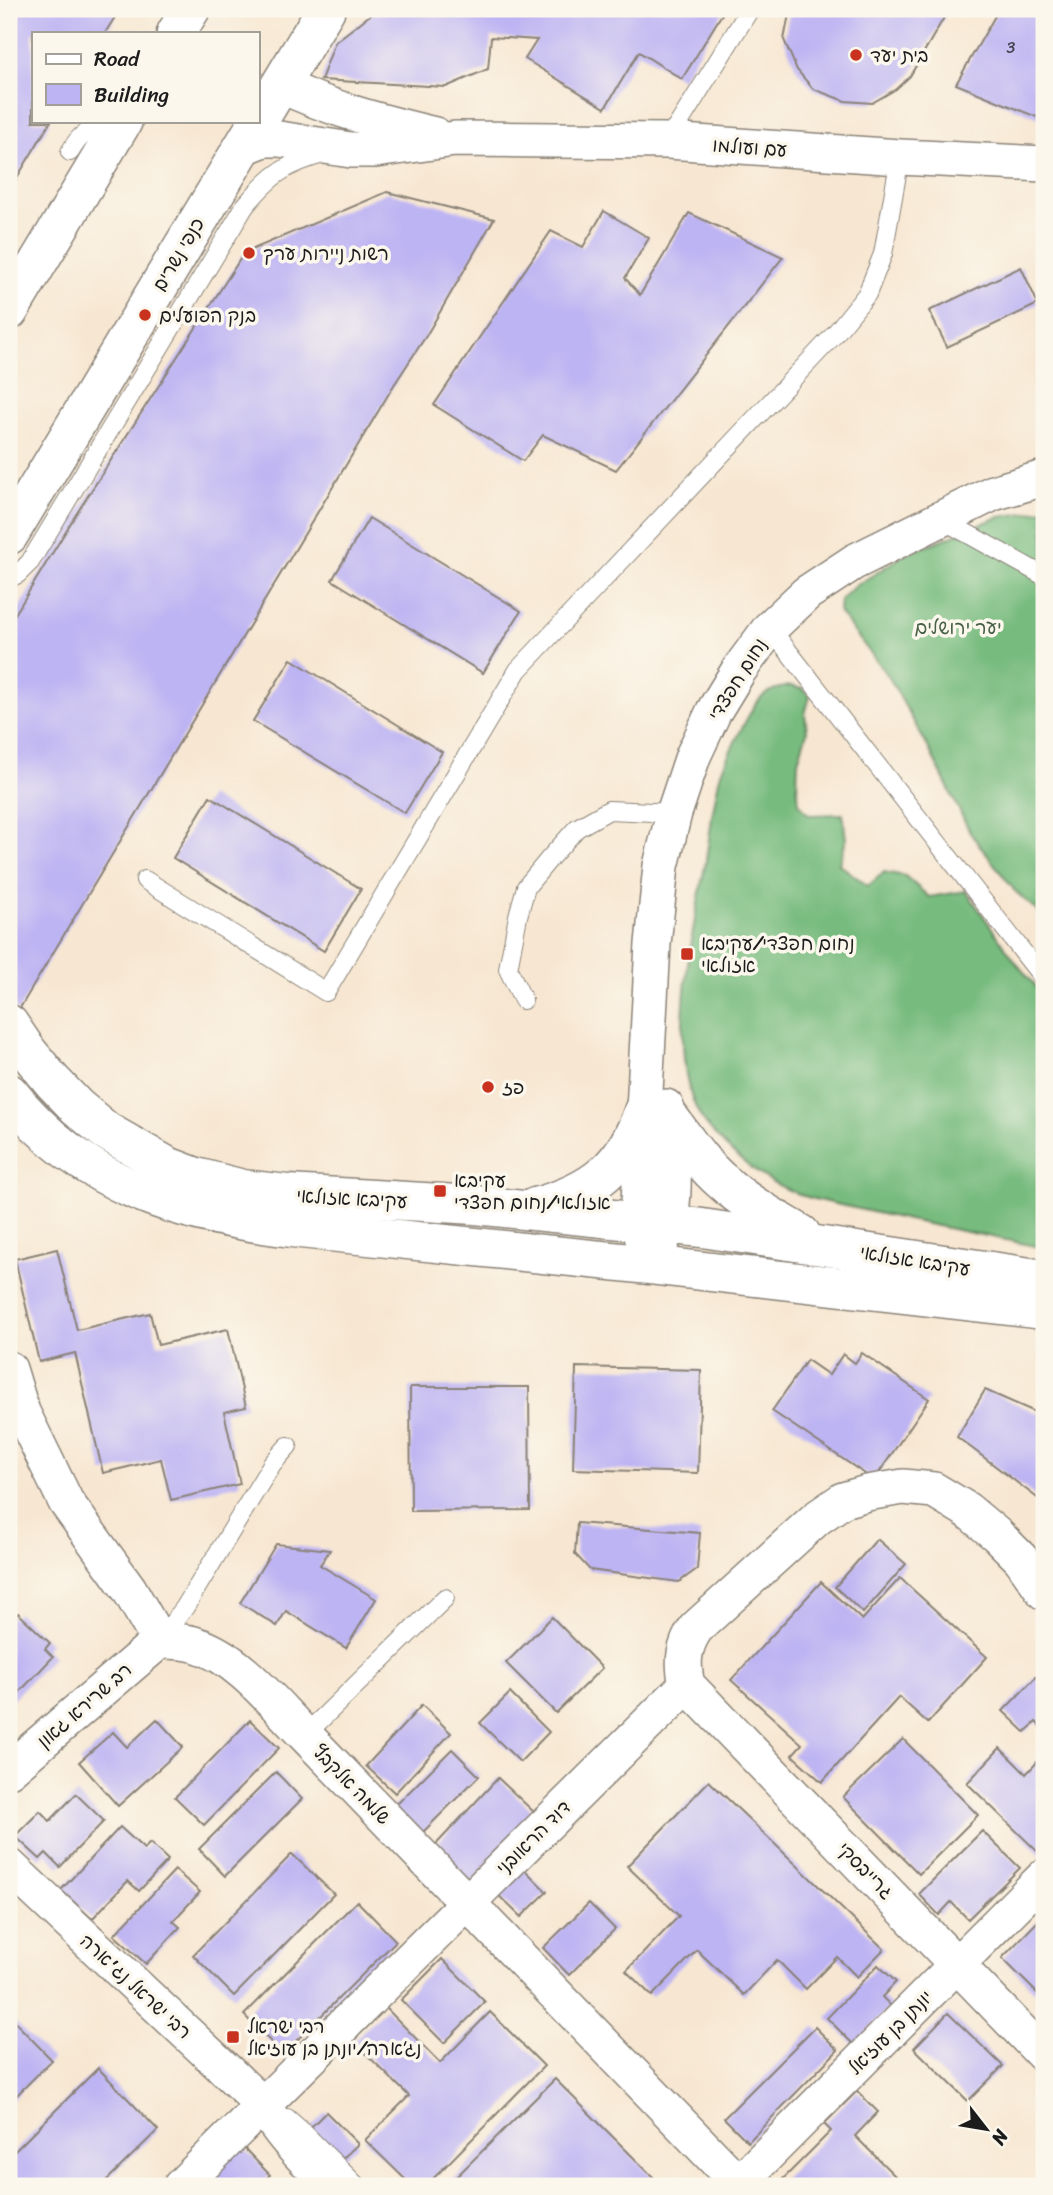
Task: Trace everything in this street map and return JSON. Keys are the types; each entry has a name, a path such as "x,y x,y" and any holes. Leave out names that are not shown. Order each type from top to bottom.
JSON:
{"street":[{"path":"177,32 191,9"},
{"name":"כנפי נשרים","path":"259,122 327,9"},
{"name":"עם ועולמו","path":"281,85 351,114 455,139"},
{"name":"כנפי נשרים","path":"9,536 259,122"},
{"path":"9,312 118,131"},
{"name":"עם ועולמו","path":"244,147 255,141 279,139 351,150 406,147 455,139 668,141 900,158 1044,164"},
{"name":"נחום חפצדי","path":"650,1265 653,1223 673,1190 673,1156 657,1113 649,1040 653,944 660,879 674,813 693,756 714,711 739,670 770,628 807,593 854,562 993,493 1044,478"},
{"name":"עקיבא אזולאי","path":"9,1024 52,1081 106,1131 167,1166 196,1177 243,1189 523,1209 653,1223 764,1236 1044,1279"},
{"name":"עקיבא אזולאי","path":"9,1093 49,1136 79,1159 125,1186 166,1203 206,1215 288,1227 1044,1310"},
{"path":"523,1209 573,1195 604,1175 657,1113 723,1182 756,1207 821,1246"},
{"path":"9,1369 22,1412 66,1502 129,1589 159,1641"},
{"path":"687,1685 683,1664 685,1651 696,1628 817,1518 843,1500 867,1493 903,1487 934,1490 967,1510 997,1535 1021,1559 1044,1592"},
{"name":"שלמה אלקבץ","path":"159,1641 199,1645 232,1663 305,1735 738,2186"},
{"name":"רב שרירא גאון","path":"9,1770 159,1641"},
{"name":"דוד הראובני","path":"181,2186 687,1685"},
{"name":"גרייבסקי","path":"687,1685 1044,2055"},
{"name":"רבי ישראל נג'ארה","path":"9,1866 264,2105 291,2145 332,2186"},
{"name":"יונתן בן עוזיאל","path":"738,2186 1044,1877"}],"lane":[{"path":"668,141 750,9"},
{"path":"70,152 83,133 118,131"},
{"path":"9,578 18,574 30,562 245,206 281,170 328,152 351,150"},
{"path":"145,880 326,992 519,670 834,335 867,294 883,254 900,158"},
{"path":"941,519 1044,576"},
{"path":"770,628 1044,979"},
{"path":"523,999 508,969 526,887 577,828 609,810 674,813"},
{"path":"159,1641 185,1607 272,1464 288,1446"},
{"path":"305,1735 445,1598"},
{"name":"רבי ישראל נג'ארה","path":"264,2105 304,2133 357,2186"}],"green space":[{"name":"יער ירושלים","path":"1044,510 1044,917 1015,891 971,834 929,749 890,679 839,612 840,600 854,587 906,554 999,517"},
{"path":"790,686 803,689 810,696 805,714 807,732 798,761 799,803 809,815 843,814 846,840 839,864 868,886 884,872 905,876 929,897 966,891 1017,964 1044,996 1044,1248 801,1195 761,1175 725,1146 705,1123 692,1098 685,1067 684,995 718,786 732,749 758,701 773,690"}],"building":[{"path":"9,9 120,9 106,32 32,32 32,122 50,122 9,191"},
{"path":"378,9 725,9 682,79 639,52 605,108 525,59 537,40 491,37 488,69 446,87 321,80 335,42"},
{"name":"בית יעד","path":"790,9 949,9 910,76 896,89 872,103 845,101 813,89 797,70 784,40"},
{"path":"999,9 1044,9 1044,120 956,84"},
{"path":"387,192 494,219 17,1013 9,990 9,624 244,253"},
{"path":"604,211 649,238 625,278 640,295 689,213 783,257 616,470 543,435 523,461 434,405 551,231 583,247"},
{"path":"1021,267 1038,304 947,347 929,311"},
{"path":"369,518 521,611 483,673 332,580"},
{"path":"291,659 442,752 405,813 253,721"},
{"path":"210,796 361,889 324,951 173,858"},
{"path":"57,1249 77,1330 150,1313 158,1345 228,1329 246,1407 224,1412 240,1484 171,1500 161,1459 103,1473 75,1353 39,1362 15,1259"},
{"path":"862,1353 929,1399 874,1480 772,1411 807,1360 829,1375 843,1354 855,1363"},
{"path":"576,1367 701,1370 698,1473 573,1469"},
{"path":"410,1387 529,1387 530,1510 411,1511"},
{"path":"985,1390 1044,1416 1044,1503 957,1437"},
{"path":"577,1523 700,1533 697,1569 679,1582 590,1570 575,1554"},
{"path":"877,1539 906,1564 863,1613 835,1587"},
{"path":"276,1544 330,1550 320,1565 376,1599 346,1648 286,1611 277,1626 240,1603"},
{"path":"900,1578 987,1657 928,1723 899,1697 822,1782 792,1755 802,1744 731,1680 821,1582 862,1620"},
{"path":"18,1613 50,1643 45,1649 53,1657 9,1703 9,1615 13,1619"},
{"path":"552,1617 602,1668 556,1713 506,1663"},
{"path":"1036,1677 1044,1685 1044,1730 1036,1722 1025,1732 1003,1711"},
{"path":"510,1693 549,1732 520,1762 480,1723"},
{"path":"422,1705 451,1733 395,1793 366,1766"},
{"path":"157,1719 183,1747 118,1806 79,1762 113,1732 127,1747"},
{"path":"250,1720 279,1748 204,1825 175,1797"},
{"path":"903,1739 978,1815 919,1874 843,1797"},
{"path":"1000,1748 1026,1774 1044,1758 1044,1858 967,1783"},
{"path":"452,1749 479,1776 420,1835 393,1808"},
{"path":"276,1772 302,1799 225,1876 199,1849"},
{"path":"498,1778 536,1814 466,1888 429,1852"},
{"path":"709,1781 884,1949 857,1977 837,1957 806,1989 777,1960 744,1995 697,1950 652,1996 626,1971 679,1916 627,1866"},
{"path":"76,1794 104,1821 60,1867 46,1853 40,1859 15,1836 40,1811 50,1821"},
{"path":"120,1827 144,1849 150,1843 168,1860 139,1891 128,1881 92,1919 61,1890"},
{"path":"982,1831 1020,1868 968,1919 951,1902 939,1915 919,1894"},
{"path":"292,1854 334,1894 234,1996 193,1955"},
{"path":"520,1865 547,1892 521,1917 494,1891"},
{"path":"175,1870 200,1892 173,1921 180,1927 146,1964 114,1935"},
{"path":"357,1901 396,1941 283,2054 244,2015"},
{"path":"589,1903 615,1929 569,1975 543,1948"},
{"path":"1044,1915 1044,2000 1002,1958"},
{"path":"442,1959 485,2002 444,2043 401,2000"},
{"path":"878,1965 896,1982 882,1997 891,2006 854,2045 827,2018"},
{"path":"386,2008 440,2063 490,2012 544,2066 426,2186 412,2186 365,2140 409,2096 353,2041"},
{"path":"948,2013 1003,2066 968,2101 914,2048"},
{"path":"9,2016 52,2060 9,2103"},
{"path":"815,2027 838,2050 748,2142 724,2118"},
{"path":"98,2068 158,2130 101,2186 10,2186 9,2157"},
{"path":"555,2079 662,2186 447,2186"},
{"path":"857,2091 878,2112 855,2136 898,2179 891,2186 784,2186 780,2182 831,2131 824,2124"},
{"path":"326,2112 358,2144 341,2160 310,2128"},
{"path":"240,2144 270,2175 259,2186 207,2186 203,2181"}],"place":[{"name":"בית יעד","path":"856,55"},
{"name":"רשות ניירות ערך","path":"249,253"},
{"name":"בנק הפועלים","path":"145,315"},
{"name":"נחום חפצדי/עקיבא אזולאי","path":"687,954"},
{"name":"פז","path":"488,1087"},
{"name":"עקיבא אזולאי/נחום חפצדי","path":"440,1191"},
{"name":"רבי ישראל נג׳ארה/יונתן בן עוזיאל","path":"233,2037"}]}
